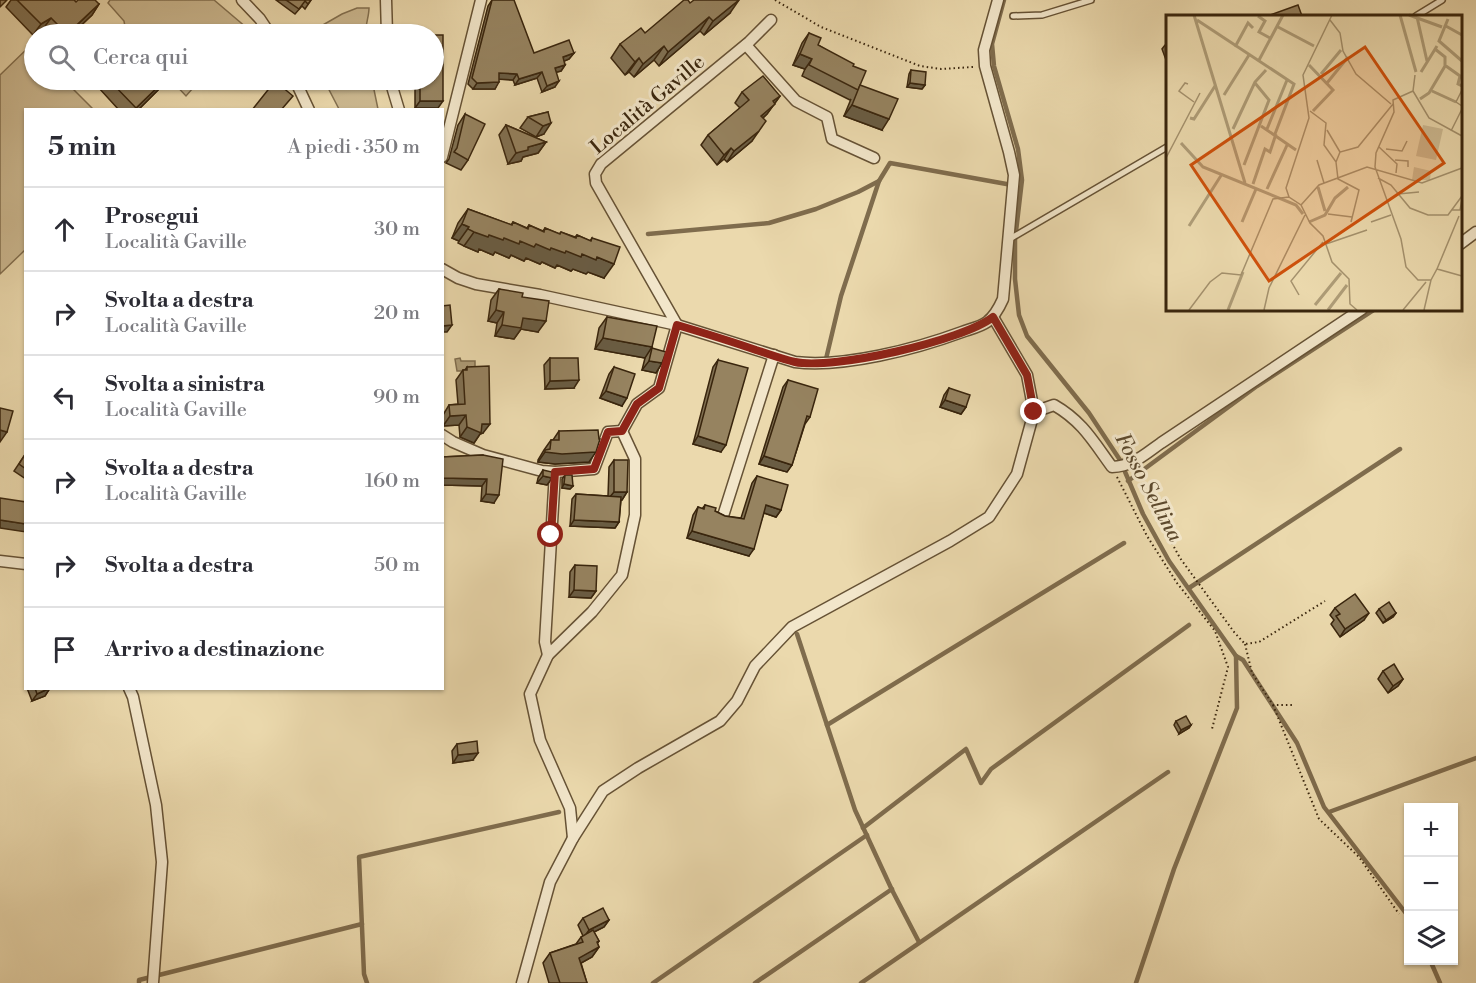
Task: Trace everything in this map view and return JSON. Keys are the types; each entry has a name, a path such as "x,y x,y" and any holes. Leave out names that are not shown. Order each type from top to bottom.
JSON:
{"street":[{"path":"242,0 263,24"},
{"path":"384,0 386,24"},
{"path":"444,149 481,0"},
{"path":"444,270 476,284 540,295 677,325 802,363 836,363 935,342 985,323 993,317 1003,299 1014,175 1010,152 985,66 984,50 998,0"},
{"name":"Località Gaville","path":"677,325 596,183 595,174 601,164 746,45 771,20"},
{"path":"746,45 796,101 827,117 832,139 874,158"},
{"path":"300,90 308,108"},
{"path":"393,90 398,108"},
{"path":"1461,243 1476,232"},
{"path":"1034,412 1054,405 1071,415 1112,467 1125,466 1134,463 1360,310"},
{"path":"522,983 549,882 573,838 603,791 720,721 737,701 755,666 792,627 950,541 989,517 1017,474 1034,412 1027,375 993,317"},
{"path":"622,431 637,404 659,388 677,325"},
{"path":"723,516 774,356"},
{"path":"444,436 483,455 542,471 555,472 594,469 608,432 622,431"},
{"path":"573,838 570,808 540,740 530,694 548,655 592,612 622,575 634,514 635,459 622,431"},
{"path":"548,655 545,642 555,472"},
{"path":"0,561 24,564"},
{"path":"130,690 156,805 162,862 153,983"}],"lane":[{"path":"1013,15 1042,15 1090,0"},
{"path":"1418,15 1442,0"},
{"path":"1008,241 1166,148"}],"path":[{"path":"775,0 821,27 920,66 941,69 985,66"},
{"path":"1134,463 1154,510 1180,558 1245,644 1252,673 1273,705 1319,819 1359,857 1399,914"},
{"path":"1112,467 1147,536 1177,583 1215,632 1228,667 1212,729"},
{"path":"1245,644 1259,642 1325,601"},
{"path":"1273,705 1292,705"}],"shaded area":[{"path":"110,0 214,0 242,24 125,24 108,3"},
{"path":"357,8 369,8 366,24 324,24"},
{"path":"24,52 24,90 74,90 92,108 24,108 24,251 0,274 0,75"},
{"path":"180,90 191,90 186,96"},
{"path":"329,90 374,90 378,108 338,108"},
{"path":"460,358 461,361 475,361 475,371 457,371 455,359"}],"building":[{"path":"0,0 7,0 0,7"},
{"path":"17,0 74,0 76,2 95,0 99,4 78,24 57,24 51,18 41,24"},
{"path":"286,0 311,0 308,4 305,1 299,9"},
{"path":"492,0 514,0 534,53 569,40 574,53 563,57 565,65 555,68 559,81 547,86 542,72 519,79 517,74 499,73 499,82 477,83 472,78"},
{"path":"684,0 690,3 694,0 739,0 713,21 709,17 668,52 664,46 643,64 639,58 635,62 620,44 641,28 645,33"},
{"path":"1298,5 1302,15 1270,15"},
{"path":"809,33 821,38 818,45 866,71 858,90 809,65 812,59 800,54"},
{"path":"911,70 926,72 925,85 910,83"},
{"path":"763,76 780,96 773,101 775,104 761,116 766,121 759,131 734,151 731,148 724,155 708,135 749,100 742,92"},
{"path":"860,85 898,99 889,119 852,105"},
{"path":"119,90 155,90 136,108"},
{"path":"268,90 286,90 293,96 283,108 254,108"},
{"path":"420,90 443,90 443,101 420,101"},
{"path":"548,112 551,123 543,126 528,117"},
{"path":"465,114 485,124 468,160 454,152"},
{"path":"506,125 546,142 516,153"},
{"path":"468,209 512,225 513,222 528,229 529,225 544,232 545,228 560,234 561,232 576,238 577,235 591,241 592,238 620,247 614,264 597,257 596,260 582,254 581,257 566,251 565,253 551,248 550,250 536,244 534,247 520,241 519,244 504,238 503,240 489,235 488,237 462,224"},
{"path":"499,289 523,293 522,297 549,301 546,321 523,318 521,328 502,325 504,312 496,310"},
{"path":"450,305 452,325 444,326 444,306"},
{"path":"607,317 657,326 652,347 603,338"},
{"path":"652,348 666,352 662,363 649,361"},
{"path":"550,358 578,358 579,380 550,381"},
{"path":"718,360 748,368 726,445 698,436"},
{"path":"489,366 490,424 482,424 481,433 467,427 466,415 450,416 449,405 465,404 463,370 467,370 467,367"},
{"path":"614,367 635,374 627,398 606,391"},
{"path":"788,380 818,389 792,465 764,456"},
{"path":"949,388 970,395 966,407 945,400"},
{"path":"0,408 13,411 7,432 0,430"},
{"path":"598,430 600,439 596,452 562,454 545,452 550,449 551,440 559,440 559,431"},
{"path":"483,455 503,459 499,495 486,494 487,479 444,478 444,457"},
{"path":"24,456 24,468 19,464"},
{"path":"614,460 628,460 627,492 614,492"},
{"path":"543,470 552,472 552,478 543,476"},
{"path":"565,475 572,475 573,486 564,484"},
{"path":"757,476 788,485 781,510 766,505 754,549 692,531 698,507 704,509 705,505 716,508 715,511 725,516 744,519"},
{"path":"576,494 621,497 619,522 574,520"},
{"path":"0,498 24,502 24,524 0,520"},
{"path":"575,565 597,566 596,591 574,590"},
{"path":"1355,594 1369,613 1345,629 1336,616 1340,614 1335,608"},
{"path":"1389,602 1396,613 1386,620 1379,609"},
{"path":"1394,664 1403,679 1393,686 1383,671"},
{"path":"1186,716 1191,725 1181,730 1176,721"},
{"path":"477,741 478,753 458,755 457,744"},
{"path":"603,908 609,920 589,930 583,918"},
{"path":"593,930 599,941 597,942 599,947 579,958 587,983 560,983 550,953 583,942 581,937"}],"waterway":[{"name":"Fosso Sellina","path":"1004,0 992,44 994,66 1018,149 1022,180 1015,240 1015,279 1019,315 1027,336 1089,413 1120,460 1143,514 1169,561 1236,656 1237,708 1174,869 1136,983"},
{"path":"826,359 841,296 879,181 890,163 1012,185"},
{"path":"648,234 769,223 816,209 879,181"},
{"path":"1128,481 1257,386 1373,310"},
{"path":"1189,588 1400,449"},
{"path":"827,725 1124,543"},
{"path":"863,828 966,749 981,783 991,769 1189,625"},
{"path":"797,634 855,810 919,942"},
{"path":"1236,656 1243,660 1297,743 1324,807 1404,911"},
{"path":"1329,812 1476,758"},
{"path":"861,983 1168,772"},
{"path":"367,983 364,974 359,857 559,812"},
{"path":"653,983 867,835"},
{"path":"755,983 892,889"},
{"path":"139,983 139,980 362,924"},
{"path":"1432,965 1440,983"}],"route":[{"path":"551,535 555,472 594,469 608,432 622,431 637,404 659,388 677,325 795,362 822,364 849,361 935,342 985,323 993,317 1027,375 1034,412"}]}
